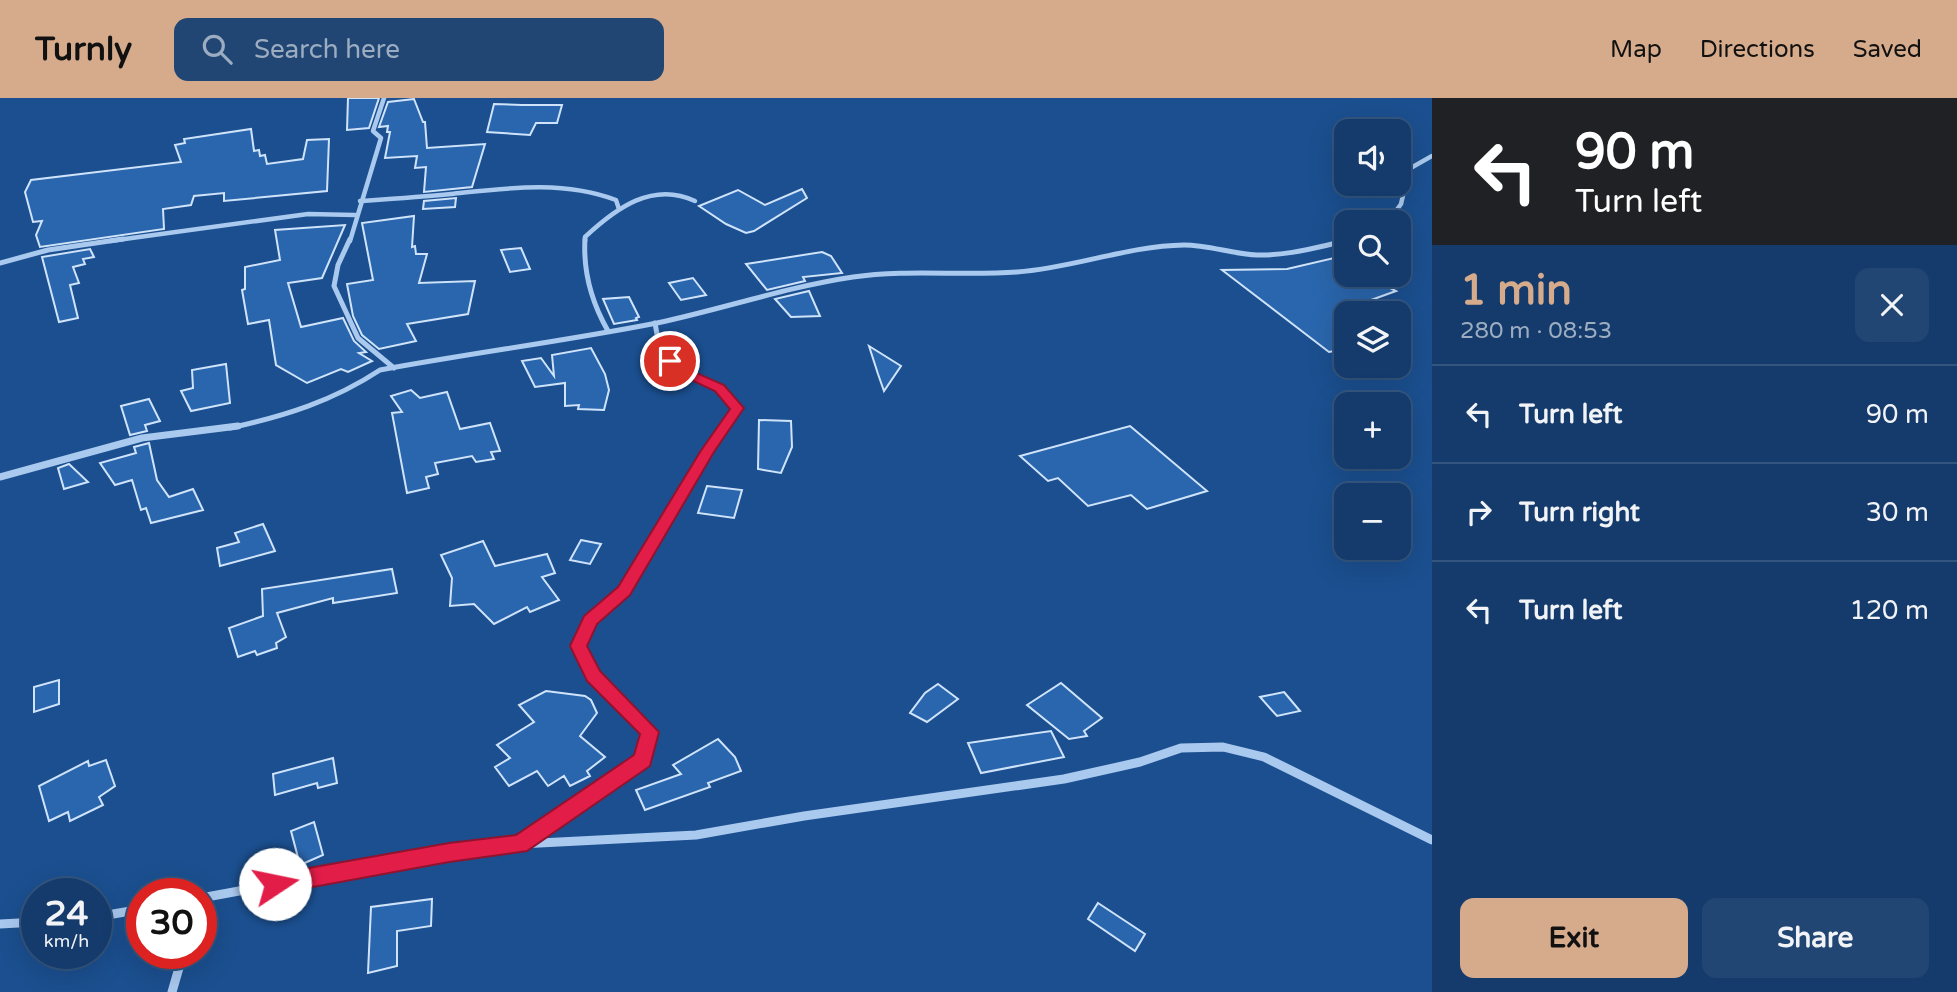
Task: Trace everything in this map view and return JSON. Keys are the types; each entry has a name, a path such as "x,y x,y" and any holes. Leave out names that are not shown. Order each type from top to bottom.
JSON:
{"street":[{"path":"384,98 373,131 381,138 355,215 349,243 338,265 334,286 358,338 394,368"},
{"path":"1397,210 1401,204 1409,170 1416,161 1432,156"},
{"path":"360,201 525,186 573,186 616,200 620,209"},
{"path":"608,331 586,273 583,250 585,237 620,209 658,192 669,191 688,196 695,201"},
{"path":"0,264 48,250 216,226 308,214 355,215"},
{"path":"0,477 142,438 253,424 348,391 380,370 655,323 718,309 762,295 853,277 905,273 1027,271 1147,249 1185,245 1258,255 1292,252 1334,243"},
{"path":"520,844 643,760 650,732 593,676 579,646 590,620 624,591 707,452 737,408 719,388 681,371 660,351 655,323"},
{"path":"217,895 449,852 520,844 696,835 859,807 1063,779 1140,762 1181,748 1223,747 1264,757 1432,840"},
{"path":"0,924 21,923"},
{"path":"172,992 179,969"}],"building":[{"path":"348,98 379,98 369,128 347,130"},
{"path":"414,99 425,122 427,148 485,144 472,187 424,192 426,167 415,168 417,156 385,158 390,132 387,132 388,126 379,127 388,102"},
{"path":"494,104 562,105 557,123 536,123 530,135 487,132"},
{"path":"251,129 254,151 259,150 260,156 265,155 267,164 303,159 307,140 329,139 327,191 224,201 224,193 194,196 191,205 163,209 164,229 40,247 36,235 42,221 33,222 25,192 31,180 181,162 175,145 185,143 184,139"},
{"path":"802,189 807,198 754,231 746,233 726,224 699,206 738,190 765,205"},
{"path":"456,198 455,207 423,209 424,201"},
{"path":"414,216 412,247 415,246 416,254 427,254 419,283 475,281 468,314 407,324 416,341 379,349 362,335 353,316 347,284 373,280 362,223"},
{"path":"345,225 322,278 288,283 301,327 343,318 354,341 366,352 359,353 372,361 348,372 341,369 307,383 276,365 269,320 248,324 242,290 245,289 245,267 280,260 275,230"},
{"path":"521,248 530,269 510,272 501,250"},
{"path":"90,249 94,257 83,259 85,264 73,267 79,283 70,285 78,318 59,322 42,257"},
{"path":"822,252 831,256 842,273 803,277 805,281 767,290 746,264"},
{"path":"1334,258 1334,287 1388,287 1396,291 1373,301 1334,301 1334,351 1329,352 1222,270 1287,269"},
{"path":"693,278 706,295 681,300 669,283"},
{"path":"809,291 820,316 791,317 775,299"},
{"path":"629,297 639,317 637,320 614,324 603,299"},
{"path":"869,346 901,366 884,391 878,374"},
{"path":"591,348 605,374 609,390 604,410 578,409 579,405 565,406 565,383 535,387 522,361 541,358 554,376 552,355"},
{"path":"226,364 230,403 191,411 181,391 193,388 192,370"},
{"path":"411,390 420,398 447,392 460,429 490,423 500,451 491,452 494,459 476,462 472,456 435,463 438,474 426,477 429,488 407,493 392,413 402,412 391,396"},
{"path":"149,399 160,421 145,425 147,431 130,435 121,406"},
{"path":"759,420 791,421 792,447 781,473 758,469"},
{"path":"1130,426 1207,491 1147,509 1131,495 1088,506 1058,478 1048,481 1020,456"},
{"path":"149,443 157,480 169,497 193,489 203,510 151,523 146,508 141,510 132,480 115,485 100,463 136,453 134,447"},
{"path":"69,464 88,482 64,489 58,468"},
{"path":"707,486 742,490 734,518 698,513"},
{"path":"263,524 275,551 220,566 217,548 239,542 235,533"},
{"path":"581,540 601,544 590,564 570,560"},
{"path":"483,541 495,566 547,554 555,573 542,577 559,600 530,612 527,607 494,624 474,604 450,606 452,578 441,555"},
{"path":"392,569 397,593 333,603 333,598 277,613 286,637 276,643 277,648 257,655 255,651 238,657 229,628 263,616 262,589"},
{"path":"59,680 59,704 34,712 34,687"},
{"path":"1061,683 1102,718 1084,731 1087,736 1069,739 1027,705"},
{"path":"938,684 958,699 927,722 910,713 925,693"},
{"path":"546,691 585,696 591,700 597,713 580,736 605,757 587,771 590,776 570,786 564,776 548,786 537,771 509,786 495,767 510,758 497,745 534,722 519,705"},
{"path":"1284,692 1300,711 1277,716 1260,697"},
{"path":"1051,731 1064,757 981,773 968,743"},
{"path":"718,739 735,757 741,771 708,783 710,787 645,810 636,790 681,774 673,765"},
{"path":"333,758 337,783 318,788 317,783 275,795 273,774"},
{"path":"106,760 115,786 99,797 103,805 70,821 68,812 49,821 39,786 88,761 89,766"},
{"path":"314,822 323,855 300,865 291,831"},
{"path":"432,899 431,926 397,931 397,966 368,973 371,907"},
{"path":"1098,903 1145,934 1135,951 1088,919"}],"route":[{"path":"275,884 449,852 520,844 643,760 650,732 593,676 579,646 590,620 624,591 707,452 737,408 719,388 681,371 670,361"}]}
